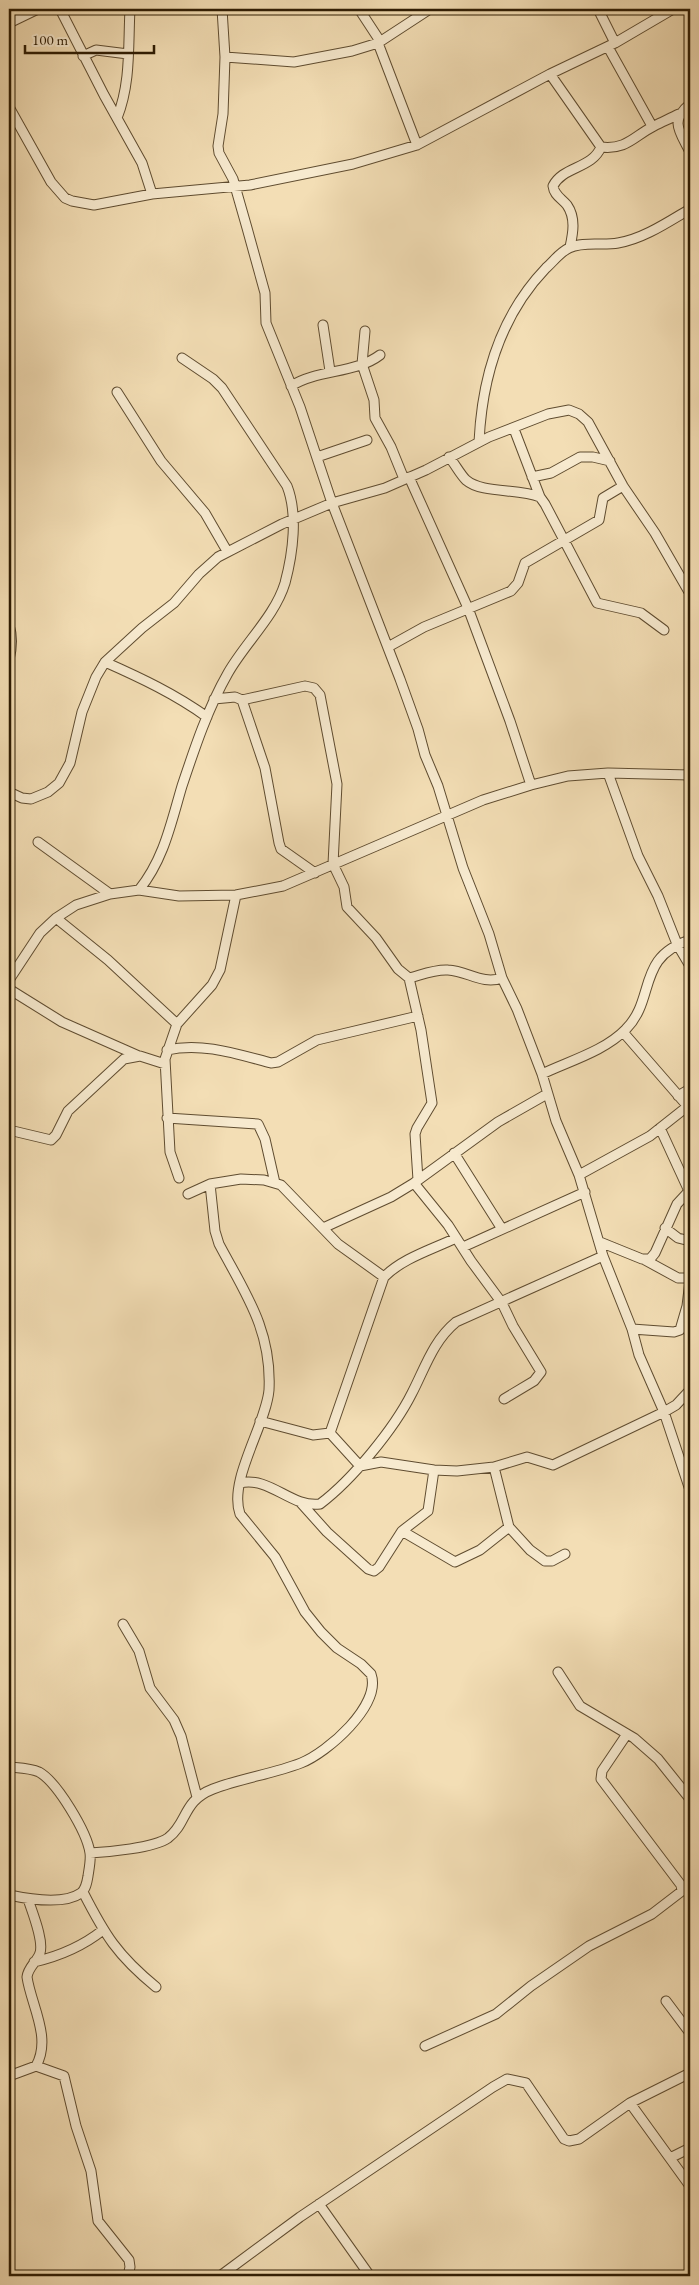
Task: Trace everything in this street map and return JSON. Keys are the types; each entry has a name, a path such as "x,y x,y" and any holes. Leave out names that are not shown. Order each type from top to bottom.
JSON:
{"street":[{"path":"9,23 38,9"},
{"path":"60,9 83,56 142,163 152,194"},
{"path":"117,118 124,99 130,9"},
{"path":"222,9 224,57 223,114 218,146 219,153 233,179 265,293 266,323 418,729 424,755 438,786 446,816 502,978 517,1009 542,1074 564,1142 580,1175 603,1256 632,1329 639,1355 664,1412 690,1490"},
{"path":"360,9 378,38 378,43 417,145"},
{"path":"224,57 294,62 352,52 378,43 430,9"},
{"path":"598,9 611,45 652,126"},
{"path":"9,108 51,182 65,198 82,204 94,205 152,194 234,186 353,164 417,145 550,74 611,45 673,9"},
{"path":"83,56 96,50 128,54"},
{"path":"550,74 601,147 608,148 633,141 652,126 679,114 690,104"},
{"path":"679,114 677,123 690,152"},
{"path":"570,247 573,217 567,205 554,191 553,186 561,176 593,159 601,147"},
{"path":"480,442 482,404 504,329 510,315 534,280 559,255 570,247 618,243 634,238 690,209"},
{"path":"323,326 330,371"},
{"path":"365,331 362,364 374,400 375,418 391,447 468,608 510,721 531,786"},
{"path":"291,386 306,378 362,364 380,355"},
{"path":"139,890 148,878 166,844 189,765 214,699 229,671 263,622 284,585 293,535 292,498 287,486 222,388 213,379 182,358"},
{"path":"117,392 161,461 205,514 218,533 227,552"},
{"path":"9,792 22,798 31,798 48,792 59,783 70,763 82,712 96,677 105,662 142,628 174,603 208,565 227,552 293,520 332,503 385,488 480,442 548,414 569,410 579,414 588,422 623,486 655,533 689,592"},
{"path":"514,429 540,497 597,603 601,606 641,613 664,630"},
{"path":"317,457 367,440"},
{"path":"449,457 471,483 540,497"},
{"path":"532,477 551,473 580,457 593,457 610,461"},
{"path":"388,647 419,629 510,591 518,583 525,563 583,528 596,523 601,515 603,498 623,486"},
{"path":"9,625 12,633 12,650 9,660"},
{"path":"105,662 152,683 207,717"},
{"path":"242,700 305,686 314,688 320,695 337,784 333,864 344,887 347,907 376,938 398,970 409,978 418,1016 427,1063 432,1104 415,1134 416,1181 502,1303 516,1331 541,1372 534,1381 504,1399"},
{"path":"214,699 235,696 242,700 265,768 279,843 282,849 315,873"},
{"path":"608,773 638,856 658,896 677,944 690,966"},
{"path":"9,980 40,933 56,918 76,905 110,894 139,890 179,896 236,895 283,886 482,800 531,786 568,776 608,773 690,775"},
{"path":"38,842 110,894"},
{"path":"179,1178 170,1152 165,1064 167,1050 177,1024 212,985 220,970 236,895"},
{"path":"56,918 108,960 177,1024"},
{"path":"542,1074 608,1044 623,1032 635,1018 650,973 668,950 677,944 690,940"},
{"path":"409,978 440,970 452,970 486,981 502,978"},
{"path":"9,989 62,1022 140,1056 165,1064"},
{"path":"167,1050 185,1046 211,1048 271,1063 278,1062 317,1040 418,1016"},
{"path":"580,1175 618,1155 689,1108 623,1032"},
{"path":"9,1130 51,1140 56,1135 68,1111 75,1103 124,1059 140,1056"},
{"path":"678,1096 690,1089"},
{"path":"323,1228 391,1197 498,1122 547,1094"},
{"path":"167,1118 258,1124 265,1139 275,1184"},
{"path":"645,1260 650,1259 655,1253 680,1200 690,1189 660,1128"},
{"path":"454,1153 502,1229"},
{"path":"188,1194 210,1184 241,1180 264,1180 281,1185 338,1244 384,1277"},
{"path":"90,1853 121,1850 167,1839 198,1797 213,1789 291,1767 311,1758 332,1743 356,1720 370,1699 373,1688 371,1674 361,1664 337,1648 321,1632 306,1612 275,1557 240,1514 236,1496 269,1390 268,1358 258,1316 215,1231 210,1184"},
{"path":"463,1247 586,1192"},
{"path":"666,1228 678,1238 690,1241"},
{"path":"330,1433 384,1277 393,1268 406,1260 456,1238"},
{"path":"600,1242 645,1260 678,1278 690,1280 688,1306 680,1330 674,1332 632,1329"},
{"path":"301,1503 320,1504 360,1466 396,1419 412,1394 424,1365 439,1340 456,1322 502,1303 603,1256"},
{"path":"360,1466 380,1462 434,1470 457,1471 494,1467 527,1457 551,1465 557,1464 664,1412 676,1405 690,1390"},
{"path":"260,1421 313,1435 330,1433"},
{"path":"330,1433 360,1466"},
{"path":"494,1467 509,1527 530,1550 545,1561 552,1561 566,1554"},
{"path":"240,1484 255,1482 274,1489 301,1503 327,1532 371,1571 379,1567 402,1531 430,1507 434,1470"},
{"path":"402,1531 454,1562 480,1550 509,1527"},
{"path":"123,1624 139,1651 150,1688 174,1720 181,1736 198,1797"},
{"path":"558,1672 580,1706 627,1734 658,1759 690,1799"},
{"path":"627,1734 602,1771 601,1779 681,1885 682,1891 680,1895"},
{"path":"9,1767 29,1769 48,1779 73,1815 90,1853 87,1884 83,1892 74,1897 52,1900 28,1899 9,1895"},
{"path":"425,2046 496,2014 531,1986 589,1946 652,1914 690,1888"},
{"path":"83,1892 103,1930 123,1958 156,1986"},
{"path":"28,1899 41,1942 39,1954 30,1968 27,1977 42,2033 41,2054 36,2066"},
{"path":"34,1962 59,1956 103,1930"},
{"path":"666,2001 690,2033"},
{"path":"9,2076 36,2066 64,2076 76,2126 91,2171 98,2221 129,2260 128,2276"},
{"path":"220,2276 319,2204 458,2109 508,2079 526,2083 564,2139 569,2141 579,2139 630,2103 690,2072"},
{"path":"630,2103 690,2186"},
{"path":"670,2158 690,2148"},
{"path":"319,2204 370,2276"}]}
